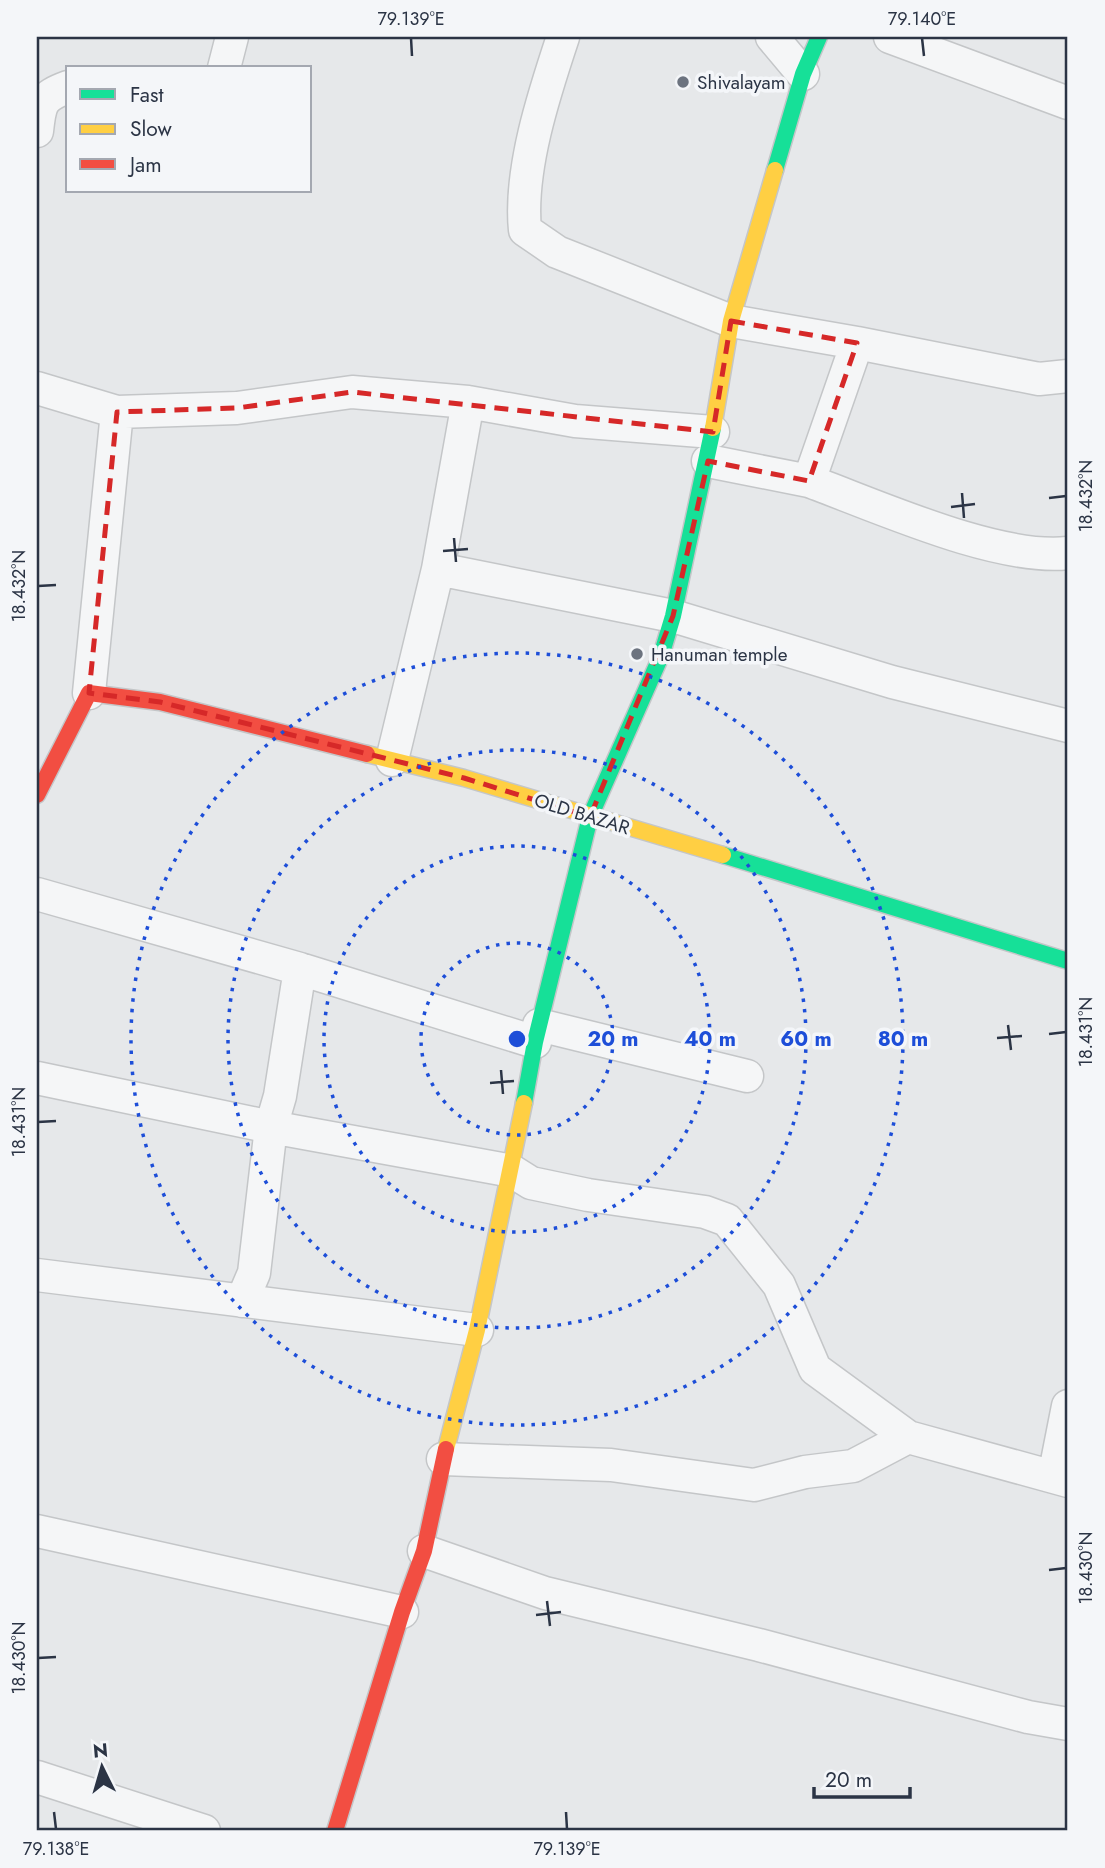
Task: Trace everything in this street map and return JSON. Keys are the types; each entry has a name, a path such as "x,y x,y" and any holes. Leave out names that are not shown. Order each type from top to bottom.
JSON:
{"street":[{"path":"225,66 232,37"},
{"path":"563,37 550,77 522,200 525,230 557,252 731,321 1039,379 1068,376"},
{"path":"772,37 803,74"},
{"path":"335,1831 402,1612 424,1551 443,1459 477,1330 512,1171 537,1034 590,817 661,656 673,616 710,446 731,321 803,74 819,37"},
{"path":"890,37 1068,103"},
{"path":"37,131 40,106 49,94 66,88"},
{"path":"809,481 857,343"},
{"path":"37,388 117,412 237,408 352,392 468,401 710,446 922,523 1019,552 1068,553"},
{"path":"392,760 438,569 468,401"},
{"path":"37,795 89,694 117,412"},
{"path":"438,569 673,616 892,682 1068,726"},
{"name":"OLD BAZAR","path":"89,694 160,702 464,778 1001,938 1068,961"},
{"path":"37,894 537,1034 747,1076"},
{"path":"242,1301 254,1273 271,1127 280,1096 300,969"},
{"path":"37,1078 271,1127 512,1171 531,1183 588,1195 705,1212 727,1220 779,1285 815,1369 908,1437 1061,1479 1068,1406"},
{"path":"37,1275 477,1330"},
{"path":"443,1459 611,1465 754,1485 805,1472 853,1466 908,1437"},
{"path":"37,1531 402,1612"},
{"path":"424,1551 545,1593 759,1645 1028,1717 1068,1724"},
{"path":"37,1777 204,1831"}],"highlighted area":[{"path":"731,321 857,343 809,481 708,461 673,616 590,817 464,778 160,702 89,693 117,412 237,408 352,392 713,432"}],"traffic: fast":[{"path":"775,170 803,74 819,37"},
{"path":"524,1103 535,1042 590,817 661,656 673,616 713,428"},
{"path":"723,855 1068,961"}],"traffic: slow":[{"path":"713,428 731,321 775,170"},
{"path":"367,754 464,778 723,855"},
{"path":"446,1449 477,1330 524,1103"}],"traffic: jam":[{"path":"37,795 89,693 160,702 367,754"},
{"path":"335,1831 402,1612 424,1551 446,1449"}],"place":[{"name":"Shivalayam","path":"683,82"},
{"name":"Hanuman temple","path":"637,654"}]}
